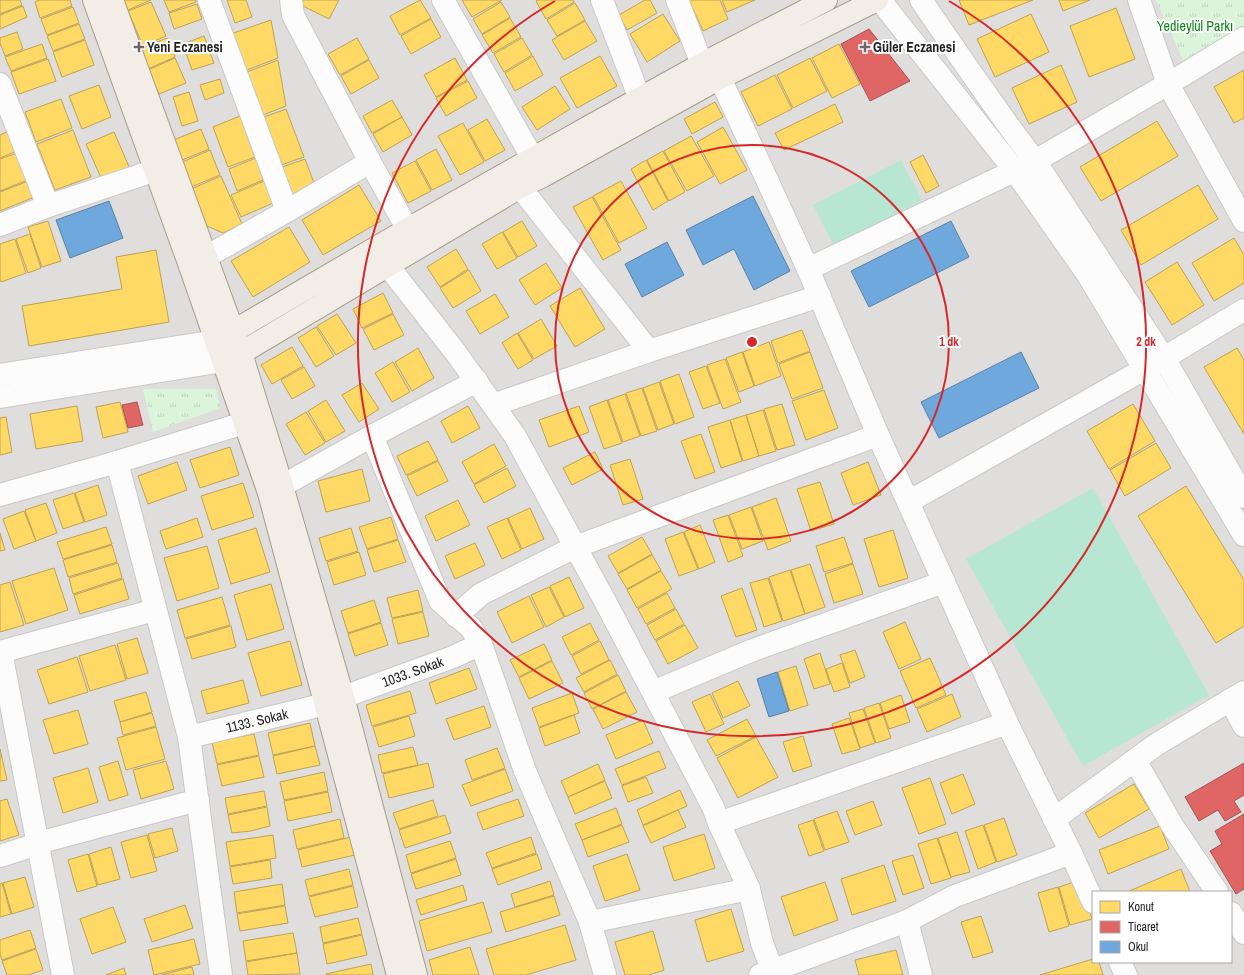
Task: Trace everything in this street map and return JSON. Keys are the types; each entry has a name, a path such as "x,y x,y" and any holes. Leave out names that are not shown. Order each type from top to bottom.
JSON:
{"main road":[{"path":"94,0 156,170 198,262"},
{"path":"112,0 198,262 275,489 334,701 416,975"},
{"path":"228,347 388,266 520,187 538,167 640,99 702,64 826,0"},
{"path":"228,347 408,229 538,167 877,0"},
{"path":"228,347 244,423 275,489"},
{"path":"334,701 398,975"}],"street":[{"path":"209,0 287,211"},
{"path":"291,0 293,15 370,162 418,248"},
{"path":"443,0 538,167"},
{"path":"602,0 640,99"},
{"path":"677,0 702,64 720,78 808,269 878,434 1007,723 1071,853 1092,900"},
{"path":"880,0 1016,171 1088,275 1244,535"},
{"path":"921,0 976,80 1035,161 1164,358 1244,497"},
{"path":"1139,0 1168,84 1244,221"},
{"path":"808,269 1035,161 1244,38"},
{"path":"0,84 48,206"},
{"path":"198,262 370,162"},
{"path":"0,225 48,206 156,170"},
{"path":"520,187 649,351"},
{"path":"388,266 477,381 515,436 575,546 713,807 749,889 769,974 906,921 955,896 1071,853"},
{"path":"493,405 649,351 820,296"},
{"path":"908,502 1164,358 1244,310"},
{"path":"0,375 228,347"},
{"path":"0,397 228,347"},
{"path":"275,489 477,381"},
{"path":"0,495 117,462 244,423"},
{"path":"456,616 481,594 575,546 878,434"},
{"path":"372,436 440,601 471,628 481,644 525,771 590,922 605,975"},
{"path":"117,462 189,737 221,975"},
{"path":"653,692 753,650 944,582"},
{"path":"64,975 0,652 155,610"},
{"name":"1033. Sokak","path":"334,701 453,657 481,644"},
{"path":"1054,820 1158,744 1237,696 1244,726"},
{"name":"1133. Sokak","path":"189,737 334,701"},
{"path":"719,823 1007,723"},
{"path":"1135,760 1172,825 1216,891"},
{"path":"0,856 38,844 198,800"},
{"path":"590,922 749,889"},
{"path":"1232,915 1244,933"},
{"path":"906,921 921,975"},
{"path":"1120,963 1126,975"}],"shaded area":[{"path":"0,0 1244,0 1244,975 0,975"}],"green space":[{"name":"Yedieylül Parkı","path":"1156,0 1244,0 1244,27 1184,62"},
{"path":"901,160 922,200 834,246 813,205"},
{"path":"143,389 216,389 220,408 153,432"},
{"path":"1093,488 1209,695 1083,766 966,559"}],"building: Konut":[{"path":"0,0 20,0 22,5 0,14"},
{"path":"39,0 70,0 72,6 40,18 35,2"},
{"path":"123,0 151,0 128,10"},
{"path":"164,0 196,0 196,2 169,12"},
{"path":"227,0 246,0 252,17 235,23"},
{"path":"301,0 339,0 329,19 299,4"},
{"path":"420,0 431,18 400,35 390,16"},
{"path":"462,0 502,0 472,17"},
{"path":"573,0 574,2 546,19 536,1"},
{"path":"645,0 650,0 657,13 627,30 619,15"},
{"path":"689,0 720,0 728,19 703,31"},
{"path":"722,0 755,0 727,12"},
{"path":"959,0 1033,0 969,25"},
{"path":"1059,0 1090,0 1063,11"},
{"path":"151,2 166,36 143,46 128,11"},
{"path":"501,2 510,17 482,34 473,19"},
{"path":"575,3 585,20 557,36 547,20"},
{"path":"197,4 202,19 174,29 169,13"},
{"path":"23,6 27,17 0,29 0,15"},
{"path":"73,7 79,23 47,35 41,19"},
{"path":"1116,8 1135,59 1089,77 1070,26"},
{"path":"663,14 680,41 647,62 630,34"},
{"path":"1031,14 1049,52 995,77 977,39"},
{"path":"510,18 521,37 493,53 482,35"},
{"path":"431,19 441,37 411,54 401,36"},
{"path":"271,20 278,58 239,73 225,36"},
{"path":"585,21 597,41 564,60 552,40"},
{"path":"79,24 85,39 53,51 47,36"},
{"path":"17,32 23,49 5,56 0,43 0,38"},
{"path":"204,36 214,63 192,70 183,44"},
{"path":"167,38 175,57 148,69 140,49"},
{"path":"357,38 369,59 340,75 328,54"},
{"path":"522,38 532,55 504,72 494,54"},
{"path":"85,40 94,65 62,77 53,52"},
{"path":"42,44 47,58 11,71 5,57"},
{"path":"839,44 860,84 832,98 812,58"},
{"path":"533,56 543,75 515,91 505,73"},
{"path":"600,56 617,86 577,108 560,78"},
{"path":"175,58 186,83 159,94 148,70"},
{"path":"455,58 467,80 436,97 424,75"},
{"path":"810,58 827,91 793,108 777,75"},
{"path":"48,59 56,81 19,94 11,72"},
{"path":"278,60 286,106 255,118 239,75"},
{"path":"369,60 379,78 351,94 341,76"},
{"path":"1061,65 1077,102 1029,124 1012,88"},
{"path":"1244,70 1244,118 1234,123 1214,87"},
{"path":"775,75 792,109 758,126 741,92"},
{"path":"220,79 224,93 205,100 200,85"},
{"path":"468,81 477,98 446,116 436,98"},
{"path":"99,85 111,117 82,129 69,96"},
{"path":"555,86 570,109 537,130 522,107"},
{"path":"189,92 198,121 182,126 173,97"},
{"path":"61,99 72,128 36,142 25,112"},
{"path":"392,100 402,117 372,133 363,116"},
{"path":"715,102 723,117 692,134 684,119"},
{"path":"835,104 843,122 784,150 775,133"},
{"path":"286,109 304,157 273,168 256,120"},
{"path":"240,116 255,157 228,167 213,127"},
{"path":"402,117 412,135 383,152 373,134"},
{"path":"487,119 505,150 485,161 468,130"},
{"path":"1157,121 1178,156 1101,201 1080,167"},
{"path":"463,123 484,162 460,175 438,136"},
{"path":"723,127 747,170 720,184 697,142"},
{"path":"201,129 209,149 180,161 171,141"},
{"path":"11,130 19,150 0,158 0,135"},
{"path":"73,130 91,177 55,190 37,144"},
{"path":"114,132 130,169 102,180 86,144"},
{"path":"691,136 714,176 687,191 664,151"},
{"path":"436,149 452,180 432,190 416,160"},
{"path":"210,150 220,175 191,187 180,163"},
{"path":"663,151 685,192 669,201 647,160"},
{"path":"20,152 30,179 0,191 0,159"},
{"path":"923,155 939,186 926,193 910,162"},
{"path":"256,158 263,180 237,191 229,169"},
{"path":"305,159 317,191 286,202 274,170"},
{"path":"646,160 668,201 653,210 631,169"},
{"path":"415,161 431,191 408,203 392,173"},
{"path":"221,176 242,224 223,233 207,226 191,189"},
{"path":"31,180 37,196 0,211 0,192"},
{"path":"264,181 273,203 241,217 231,195"},
{"path":"621,181 647,228 619,243 593,196"},
{"path":"359,185 381,221 323,255 302,220"},
{"path":"1198,185 1218,219 1141,265 1121,230"},
{"path":"592,197 621,250 603,260 573,207"},
{"path":"48,221 61,261 42,267 28,227"},
{"path":"522,221 537,246 518,257 503,232"},
{"path":"289,227 310,262 253,297 231,261"},
{"path":"502,232 517,258 497,269 482,244"},
{"path":"30,234 41,268 28,273 16,239"},
{"path":"1234,238 1244,255 1244,283 1214,301 1192,263"},
{"path":"15,239 26,273 1,282 0,244"},
{"path":"456,249 468,269 440,287 427,267"},
{"path":"156,250 169,322 29,346 22,306 122,289 116,257"},
{"path":"1177,262 1204,305 1172,325 1145,282"},
{"path":"546,263 562,288 535,305 519,280"},
{"path":"469,270 481,291 453,308 440,288"},
{"path":"580,288 605,329 575,347 550,306"},
{"path":"383,293 393,313 362,328 353,309"},
{"path":"495,294 509,317 480,334 466,311"},
{"path":"337,314 356,343 336,355 317,326"},
{"path":"393,314 404,335 374,350 363,329"},
{"path":"541,319 557,346 534,359 518,333"},
{"path":"316,327 334,356 316,367 298,338"},
{"path":"802,330 810,351 778,363 771,341"},
{"path":"517,333 533,360 518,369 502,343"},
{"path":"769,342 781,376 755,386 743,352"},
{"path":"292,347 303,366 272,384 261,365"},
{"path":"418,348 434,378 412,391 395,362"},
{"path":"1237,348 1244,360 1244,434 1204,367"},
{"path":"742,352 754,386 739,392 726,358"},
{"path":"810,352 823,388 792,399 779,364"},
{"path":"725,359 741,402 723,409 707,365"},
{"path":"393,362 410,392 392,402 375,373"},
{"path":"706,366 720,403 703,409 689,372"},
{"path":"304,367 315,386 292,399 281,380"},
{"path":"679,374 694,417 675,424 660,381"},
{"path":"659,382 674,424 658,430 643,388"},
{"path":"362,383 379,409 359,422 342,395"},
{"path":"642,388 657,431 641,436 626,393"},
{"path":"824,390 838,428 806,440 792,401"},
{"path":"625,394 640,436 623,442 608,400"},
{"path":"326,400 345,431 326,442 308,411"},
{"path":"607,400 622,443 604,449 589,407"},
{"path":"120,402 128,432 103,438 96,407"},
{"path":"782,404 795,445 777,450 764,409"},
{"path":"1133,404 1155,441 1109,469 1087,431"},
{"path":"77,406 83,441 36,449 30,414"},
{"path":"468,406 480,428 452,443 441,421"},
{"path":"579,406 589,432 549,447 539,420"},
{"path":"763,410 776,451 759,456 746,415"},
{"path":"306,412 325,443 305,455 286,424"},
{"path":"746,415 759,456 743,461 730,420"},
{"path":"6,417 12,452 0,455 0,418"},
{"path":"730,420 742,461 721,468 708,427"},
{"path":"701,434 715,472 695,479 681,441"},
{"path":"428,441 438,460 406,475 397,456"},
{"path":"1156,443 1171,468 1125,496 1110,470"},
{"path":"494,444 506,466 474,484 462,462"},
{"path":"230,447 239,475 200,488 190,460"},
{"path":"595,452 603,469 572,485 563,468"},
{"path":"630,459 643,499 623,505 610,465"},
{"path":"438,461 448,481 417,496 407,476"},
{"path":"177,462 187,490 148,504 138,476"},
{"path":"868,462 881,495 853,505 841,473"},
{"path":"507,468 516,486 484,503 474,485"},
{"path":"362,469 370,501 326,512 318,481"},
{"path":"820,482 834,524 811,531 797,489"},
{"path":"243,483 254,517 212,530 201,496"},
{"path":"98,485 107,515 85,522 75,493"},
{"path":"1186,486 1244,580 1244,626 1216,643 1138,516"},
{"path":"74,493 84,522 63,529 53,500"},
{"path":"776,498 791,541 768,550 752,507"},
{"path":"458,500 470,525 436,541 425,516"},
{"path":"46,503 57,533 36,541 25,510"},
{"path":"751,507 763,541 742,549 729,515"},
{"path":"530,508 544,539 522,549 508,518"},
{"path":"24,511 36,541 14,549 3,519"},
{"path":"728,515 743,556 728,562 713,520"},
{"path":"391,517 398,539 367,549 359,527"},
{"path":"197,518 203,537 166,549 160,531"},
{"path":"507,518 521,550 502,559 487,527"},
{"path":"700,525 715,562 699,569 684,532"},
{"path":"106,527 112,544 63,559 57,542"},
{"path":"256,528 270,572 231,584 218,540"},
{"path":"351,528 358,551 326,561 319,538"},
{"path":"893,530 908,578 879,587 864,539"},
{"path":"683,532 698,569 679,576 665,539"},
{"path":"0,533 5,550 0,551"},
{"path":"642,537 652,554 618,573 608,556"},
{"path":"844,537 853,563 824,572 816,546"},
{"path":"398,540 406,562 374,572 367,550"},
{"path":"475,543 485,565 455,579 445,556"},
{"path":"112,545 117,562 68,577 63,560"},
{"path":"207,546 219,588 177,601 164,558"},
{"path":"359,552 366,575 334,585 327,562"},
{"path":"652,555 661,570 627,589 618,574"},
{"path":"118,563 122,578 73,594 69,578"},
{"path":"810,564 825,607 805,614 791,570"},
{"path":"853,564 863,594 834,603 825,574"},
{"path":"54,568 68,610 26,624 12,581"},
{"path":"790,570 805,614 783,621 769,577"},
{"path":"661,571 672,589 637,608 627,590"},
{"path":"569,577 584,608 565,617 550,586"},
{"path":"768,578 782,621 764,627 750,583"},
{"path":"123,579 129,599 80,614 74,595"},
{"path":"10,582 24,625 0,632 0,585"},
{"path":"271,584 284,629 247,640 234,595"},
{"path":"549,587 564,617 546,627 531,595"},
{"path":"742,588 757,630 736,637 721,596"},
{"path":"418,590 423,611 392,618 387,598"},
{"path":"667,593 675,608 646,624 638,609"},
{"path":"529,596 544,627 512,643 497,612"},
{"path":"222,597 230,625 185,638 177,610"},
{"path":"374,600 381,622 348,633 341,611"},
{"path":"676,609 684,624 655,640 647,625"},
{"path":"423,612 429,636 398,644 392,619"},
{"path":"905,622 921,659 899,669 883,632"},
{"path":"381,623 388,645 355,656 348,634"},
{"path":"590,623 599,640 571,655 562,637"},
{"path":"685,625 698,648 668,664 656,641"},
{"path":"231,626 236,647 192,659 186,639"},
{"path":"137,638 148,673 127,679 117,644"},
{"path":"290,641 302,685 261,696 248,653"},
{"path":"600,641 609,660 581,674 572,656"},
{"path":"544,644 552,660 519,677 510,660"},
{"path":"115,645 126,680 90,691 79,656"},
{"path":"855,650 865,677 850,683 840,655"},
{"path":"820,653 830,684 814,689 804,659"},
{"path":"77,657 88,692 49,704 37,670"},
{"path":"930,658 946,695 916,708 900,671"},
{"path":"610,660 617,674 584,692 576,678"},
{"path":"552,661 563,683 529,699 519,678"},
{"path":"842,663 850,687 834,692 826,669"},
{"path":"796,666 808,705 790,711 778,672"},
{"path":"469,668 477,689 436,704 429,683"},
{"path":"618,675 626,691 592,709 584,693"},
{"path":"243,680 249,703 207,714 201,691"},
{"path":"738,681 750,706 723,718 712,693"},
{"path":"410,691 416,713 372,726 366,705"},
{"path":"146,692 152,712 120,722 114,701"},
{"path":"626,692 637,712 603,729 593,709"},
{"path":"572,693 579,713 539,727 532,708"},
{"path":"710,694 724,724 706,732 692,702"},
{"path":"952,694 961,717 927,732 917,709"},
{"path":"901,695 910,722 889,729 880,703"},
{"path":"879,703 891,738 876,743 864,708"},
{"path":"484,706 491,727 454,740 446,719"},
{"path":"863,709 875,743 860,748 849,713"},
{"path":"78,710 88,744 54,754 43,720"},
{"path":"152,713 156,726 123,735 120,722"},
{"path":"574,715 580,733 545,746 539,728"},
{"path":"409,716 415,736 379,747 373,727"},
{"path":"849,718 860,749 842,754 832,724"},
{"path":"747,719 756,736 716,756 707,740"},
{"path":"643,720 653,743 616,759 606,735"},
{"path":"310,723 315,746 273,755 268,733"},
{"path":"156,727 165,759 126,770 117,738"},
{"path":"254,734 259,755 217,764 212,742"},
{"path":"803,736 812,766 793,772 783,742"},
{"path":"756,737 778,777 738,798 717,758"},
{"path":"315,746 320,765 277,774 273,756"},
{"path":"413,747 418,765 382,773 378,755"},
{"path":"497,748 505,768 472,780 465,760"},
{"path":"0,749 7,780 0,781"},
{"path":"659,751 666,768 622,785 615,769"},
{"path":"259,756 264,777 222,786 217,765"},
{"path":"118,761 128,795 109,801 99,767"},
{"path":"166,761 174,789 141,799 133,770"},
{"path":"428,763 434,787 389,798 383,774"},
{"path":"598,764 605,780 568,797 561,781"},
{"path":"88,768 98,802 63,813 53,778"},
{"path":"505,769 513,791 471,806 462,785"},
{"path":"324,772 328,791 284,800 280,782"},
{"path":"963,774 975,804 952,814 940,783"},
{"path":"646,777 653,793 628,802 622,786"},
{"path":"930,778 946,824 919,834 902,788"},
{"path":"605,781 612,798 575,814 568,797"},
{"path":"1134,784 1149,809 1099,838 1085,813"},
{"path":"680,790 687,806 643,825 637,810"},
{"path":"264,791 267,806 228,814 225,798"},
{"path":"328,792 332,812 288,821 284,801"},
{"path":"7,799 19,835 0,841 0,801"},
{"path":"518,799 524,816 483,830 477,813"},
{"path":"433,800 438,816 399,829 393,813"},
{"path":"873,801 882,825 855,835 846,811"},
{"path":"267,807 270,826 251,831 232,833 228,815"},
{"path":"616,808 622,824 582,840 575,824"},
{"path":"678,810 686,827 651,843 643,826"},
{"path":"837,811 849,842 825,850 814,819"},
{"path":"445,815 451,833 405,848 399,830"},
{"path":"1004,818 1017,855 997,862 984,825"},
{"path":"340,819 344,838 297,849 293,830"},
{"path":"813,820 824,851 809,856 798,825"},
{"path":"622,825 629,842 588,857 582,840"},
{"path":"983,825 996,862 978,869 965,831"},
{"path":"1160,826 1169,849 1108,874 1099,850"},
{"path":"172,828 178,851 155,858 148,834"},
{"path":"957,832 970,872 951,877 938,838"},
{"path":"704,834 715,868 674,881 663,847"},
{"path":"147,835 157,871 131,878 121,842"},
{"path":"273,835 276,858 230,866 226,842"},
{"path":"351,837 355,855 302,867 298,850"},
{"path":"531,837 536,853 492,868 486,853"},
{"path":"937,838 951,878 931,884 918,844"},
{"path":"450,841 456,858 411,873 406,855"},
{"path":"111,847 120,879 98,885 89,854"},
{"path":"88,854 97,886 77,892 68,860"},
{"path":"537,854 542,869 498,885 492,869"},
{"path":"627,854 640,890 605,901 593,866"},
{"path":"913,855 924,888 903,895 892,861"},
{"path":"456,859 461,875 416,889 411,874"},
{"path":"270,860 272,878 233,884 230,867"},
{"path":"884,865 896,901 852,915 841,879"},
{"path":"349,869 353,885 309,896 305,880"},
{"path":"1181,869 1190,891 1129,891"},
{"path":"25,877 34,907 12,914 3,883"},
{"path":"1080,880 1092,919 1070,925 1059,887"},
{"path":"550,881 554,895 515,907 511,894"},
{"path":"825,882 838,920 794,936 781,897"},
{"path":"2,883 11,914 0,917 0,884"},
{"path":"282,884 285,905 237,913 234,892"},
{"path":"463,885 467,900 421,915 416,900"},
{"path":"353,886 358,907 315,917 309,897"},
{"path":"1058,887 1069,926 1049,932 1038,893"},
{"path":"554,896 560,915 506,932 500,912"},
{"path":"483,902 492,932 427,951 419,921"},
{"path":"185,905 193,928 152,942 144,919"},
{"path":"285,906 288,923 240,931 237,914"},
{"path":"113,907 126,942 92,954 80,919"},
{"path":"731,909 744,951 707,962 695,920"},
{"path":"981,916 993,952 973,958 961,922"},
{"path":"358,918 362,934 323,943 320,927"},
{"path":"565,925 576,960 526,975 494,975 486,949"},
{"path":"30,930 36,948 2,960 0,954 0,940"},
{"path":"653,931 664,970 649,975 625,975 615,942"},
{"path":"293,933 297,953 246,961 243,941"},
{"path":"362,935 367,955 327,964 323,944"},
{"path":"194,939 200,964 154,975 148,950"},
{"path":"470,947 479,975 433,975 429,960"},
{"path":"36,949 43,970 28,975 7,975 2,961"},
{"path":"896,950 903,975 859,975 855,960"},
{"path":"297,953 300,974 248,975 246,962"},
{"path":"1092,959 1092,963 1099,963 1103,975 1040,975"},
{"path":"371,964 373,975 326,975 326,974"},
{"path":"192,967 194,975 161,975"},
{"path":"124,968 126,975 106,975"}],"building: Ticaret":[{"path":"869,29 910,81 870,101 841,44"},
{"path":"137,402 143,425 128,428 122,405"},
{"path":"1244,763 1244,795 1234,801 1241,812 1225,821 1218,810 1199,821 1185,797"},
{"path":"1244,814 1244,889 1236,894 1210,851 1222,844 1215,831"}],"building: Okul":[{"path":"753,196 790,271 754,290 734,249 703,265 686,230"},
{"path":"109,201 123,238 70,258 56,220"},
{"path":"951,221 969,257 869,307 851,271"},
{"path":"667,242 684,275 642,297 625,264"},
{"path":"1021,352 1039,388 939,438 921,402"},
{"path":"777,672 789,711 769,717 757,679"}],"place":[{"name":"Yeni Eczanesi","path":"139,47"},
{"name":"Güler Eczanesi","path":"865,47"}]}
